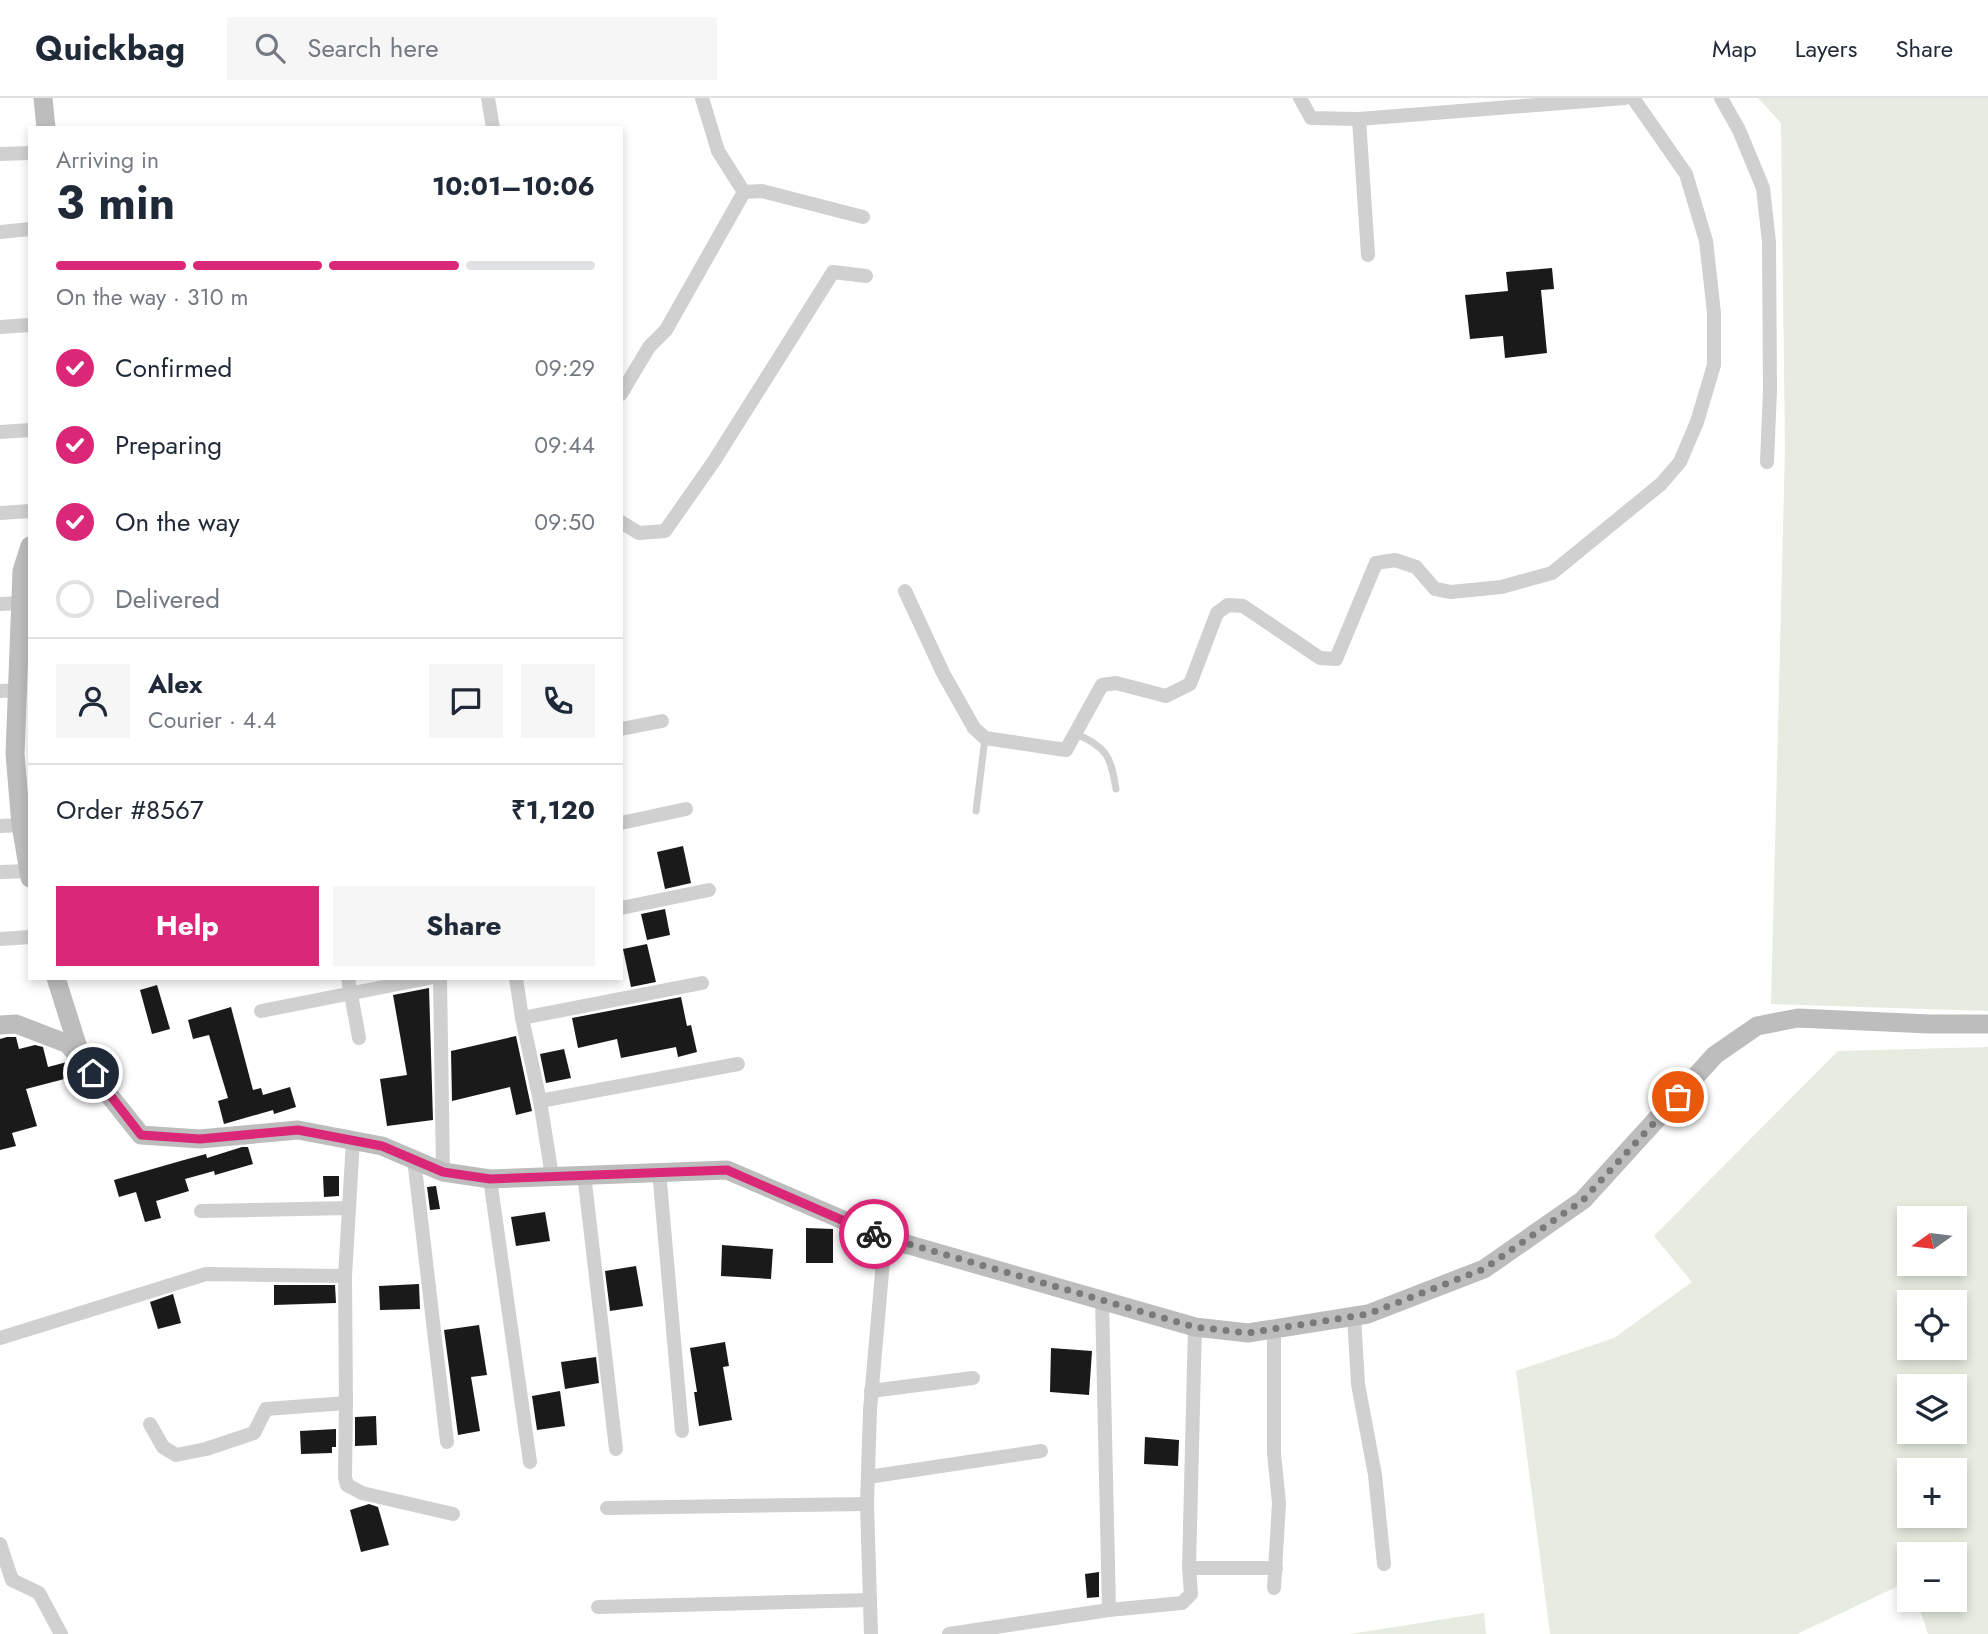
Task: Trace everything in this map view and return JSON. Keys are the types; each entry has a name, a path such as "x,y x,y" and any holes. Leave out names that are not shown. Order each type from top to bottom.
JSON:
{"street":[{"path":"43,98 46,126"},
{"path":"488,98 493,126"},
{"path":"702,98 718,151 744,192"},
{"path":"1300,98 1311,118 1359,119 1625,98"},
{"path":"905,591 943,673 974,728 985,738 1066,750 1102,685 1116,683 1166,696 1190,684 1217,613 1228,605 1243,606 1320,658 1336,659 1376,563 1395,560 1416,567 1435,589 1451,592 1501,587 1552,573 1661,484 1680,462 1697,422 1714,365 1714,313 1706,242 1686,174 1633,98"},
{"path":"1721,98 1740,130 1763,188 1769,242 1770,390 1767,462"},
{"path":"1359,119 1368,255"},
{"path":"0,154 28,153"},
{"path":"744,192 762,191 863,217"},
{"path":"623,391 649,347 666,330 744,192"},
{"path":"0,232 28,229"},
{"path":"623,523 639,533 665,531 714,461 833,272 866,276"},
{"path":"0,327 28,325"},
{"path":"0,432 28,430"},
{"path":"0,513 28,511"},
{"path":"28,552 22,571 9,691 8,755 28,868"},
{"path":"0,604 20,603"},
{"path":"623,729 662,721"},
{"path":"623,823 686,809"},
{"path":"0,826 21,825"},
{"path":"0,872 28,874"},
{"path":"623,908 709,890"},
{"path":"0,939 28,937"},
{"path":"57,980 83,1062"},
{"path":"348,980 359,1038"},
{"path":"261,1011 419,980"},
{"path":"440,980 443,1172"},
{"path":"516,980 540,1101 551,1176"},
{"path":"522,1018 702,983"},
{"path":"0,1025 16,1024 68,1044 141,1135 200,1139 298,1130 382,1146 443,1172 490,1179 727,1170 885,1238 1195,1327 1248,1333 1368,1314 1484,1269 1583,1200 1715,1055 1757,1026 1798,1018 1988,1024"},
{"path":"540,1101 738,1064"},
{"path":"353,1140 345,1276 347,1485 362,1493 453,1514"},
{"path":"414,1159 447,1442"},
{"path":"659,1171 682,1431"},
{"path":"584,1174 616,1449"},
{"path":"490,1179 530,1462"},
{"path":"201,1211 349,1208"},
{"path":"871,1634 867,1504 871,1391 885,1238"},
{"path":"0,1338 206,1274 345,1276"},
{"path":"1102,1300 1109,1610"},
{"path":"1354,1316 1358,1384 1374,1475 1384,1564"},
{"path":"949,1634 1109,1610 1182,1603 1191,1594 1189,1568 1195,1327"},
{"path":"1274,1329 1275,1453 1279,1503 1275,1588"},
{"path":"871,1391 973,1378"},
{"path":"150,1424 163,1447 176,1455 206,1450 254,1433 267,1409 346,1403"},
{"path":"868,1477 1041,1451"},
{"path":"607,1508 867,1504"},
{"path":"0,1545 12,1580 39,1593 61,1634"},
{"path":"1189,1568 1276,1568"},
{"path":"598,1607 870,1600"}],"lane":[{"path":"1075,734 1095,742 1109,757 1116,789"},
{"path":"976,811 985,738"}],"shaded area":[{"path":"1758,98 1988,98 1988,1011 1771,1004 1785,449 1781,123"},
{"path":"1988,1047 1988,1634 1928,1634 1921,1612 1967,1612 1967,1542 1897,1542 1897,1587 1797,1634 1550,1634 1516,1371 1614,1338 1692,1282 1654,1236 1838,1051"},
{"path":"1484,1613 1486,1634 1350,1634"}],"building":[{"path":"1552,268 1554,289 1541,290 1547,353 1505,358 1503,336 1470,339 1465,295 1508,291 1506,272"},
{"path":"683,846 691,883 665,889 657,852"},
{"path":"665,909 670,935 647,940 641,914"},
{"path":"647,944 656,982 631,987 623,949"},
{"path":"157,985 170,1029 152,1034 140,990"},
{"path":"429,988 433,1120 387,1126 380,1079 407,1075 393,995"},
{"path":"681,997 687,1026 691,1025 697,1052 678,1057 676,1047 621,1058 617,1039 578,1048 572,1018"},
{"path":"231,1007 253,1090 261,1088 263,1095 290,1087 296,1107 274,1114 273,1110 224,1124 218,1101 228,1098 209,1035 193,1039 188,1020"},
{"path":"516,1036 532,1111 516,1115 510,1087 452,1101 451,1051"},
{"path":"16,1037 19,1049 35,1045 43,1047 48,1067 67,1062 72,1077 26,1089 37,1126 12,1133 16,1146 0,1150 0,1039"},
{"path":"564,1049 571,1078 546,1083 540,1054"},
{"path":"248,1147 253,1164 215,1175 214,1171 185,1179 189,1191 156,1201 161,1218 145,1222 136,1192 119,1197 114,1180 206,1154 207,1158"},
{"path":"323,1176 339,1176 339,1196 324,1197"},
{"path":"436,1186 440,1209 430,1210 427,1187"},
{"path":"545,1212 550,1241 516,1246 511,1217"},
{"path":"806,1228 833,1229 833,1263 806,1263"},
{"path":"722,1245 773,1249 771,1279 721,1276"},
{"path":"636,1266 643,1306 610,1311 605,1271"},
{"path":"419,1284 420,1309 380,1310 379,1286"},
{"path":"274,1285 335,1285 336,1303 274,1305"},
{"path":"173,1294 181,1323 158,1329 150,1302"},
{"path":"479,1325 487,1375 471,1377 480,1431 458,1435 444,1330"},
{"path":"725,1342 729,1366 723,1367 732,1420 699,1426 690,1348"},
{"path":"1051,1348 1092,1351 1089,1395 1050,1392"},
{"path":"596,1357 599,1383 565,1389 561,1362"},
{"path":"560,1391 565,1426 537,1430 532,1396"},
{"path":"376,1416 377,1445 355,1446 355,1417"},
{"path":"336,1429 336,1447 332,1447 332,1453 301,1454 300,1431"},
{"path":"1145,1437 1179,1440 1178,1466 1144,1464"},
{"path":"369,1504 378,1507 389,1545 361,1552 350,1510"},
{"path":"1099,1572 1099,1597 1087,1598 1085,1574"}],"way so far":[{"path":"874,1234 1195,1327 1248,1333 1368,1314 1484,1269 1583,1200 1678,1097"}],"route":[{"path":"93,1073 141,1135 200,1139 298,1130 382,1146 443,1172 490,1179 727,1170 874,1234"}]}
